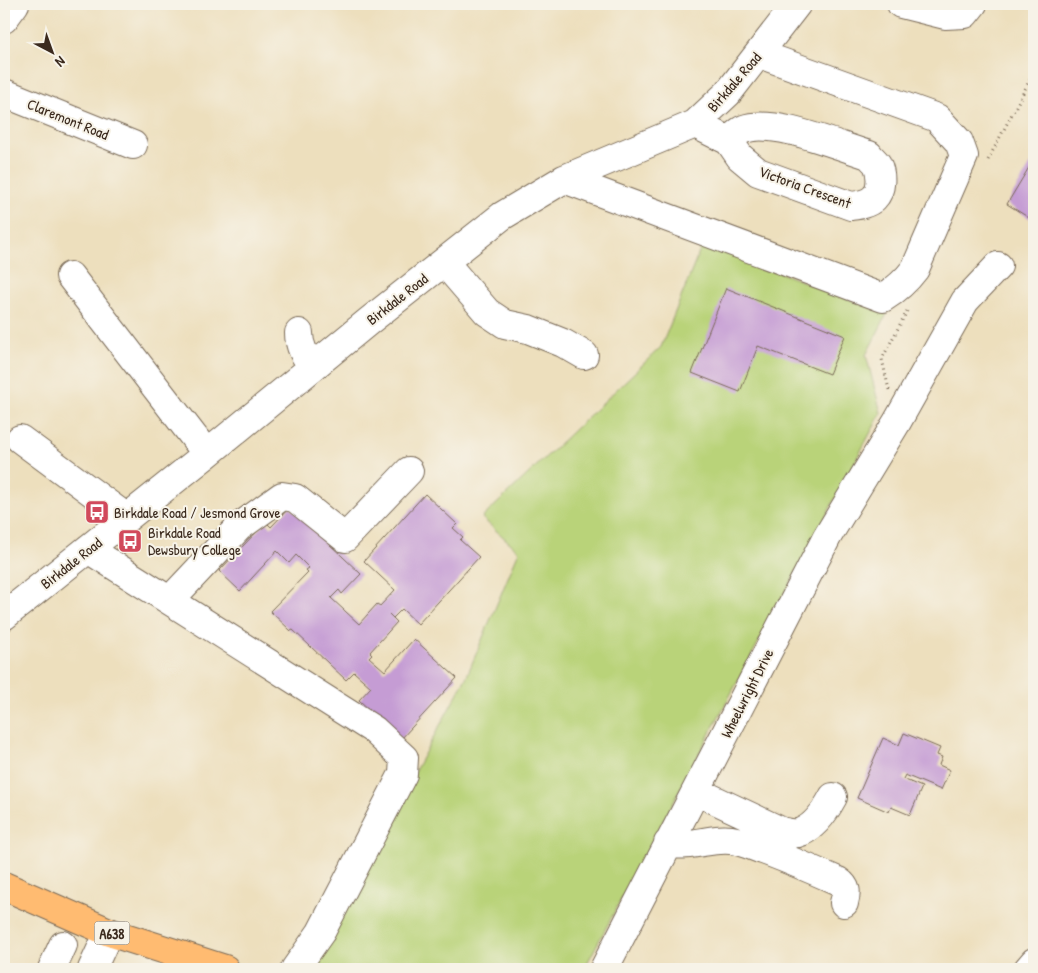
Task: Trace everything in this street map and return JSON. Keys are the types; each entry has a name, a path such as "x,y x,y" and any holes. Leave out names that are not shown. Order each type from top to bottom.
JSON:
{"main road":[{"name":"A638","path":"4,886 109,932 224,969"}],"street":[{"path":"4,19 15,4"},
{"name":"Birkdale Road","path":"4,616 502,216 564,179 696,124 728,93 797,4"},
{"path":"901,4 945,15 965,14 973,4"},
{"path":"564,179 883,298 894,291 906,281 915,269 964,156 959,142 937,118 760,54"},
{"name":"Claremont Road","path":"4,93 133,145"},
{"name":"Victoria Crescent","path":"696,124 729,142 740,157 758,172 851,206 863,204 874,198 879,189 881,178 877,164 869,155 787,129 771,127 743,129 729,142"},
{"path":"444,262 487,312 505,324 528,329 563,343 584,355"},
{"name":"Wheelwright Drive","path":"604,969 828,537 897,422 965,301 998,266"},
{"path":"70,276 207,454"},
{"path":"299,333 299,344 313,367"},
{"path":"20,439 128,518"},
{"path":"170,600 239,527 282,496 295,498 345,538 409,471"},
{"path":"88,549 374,730 404,758 403,774 321,932 295,969"},
{"path":"696,791 781,831 791,833 800,833 814,823 827,809 832,797"},
{"path":"668,843 679,845 698,844 715,839 737,841 780,856 838,881 845,886 847,893 844,903"},
{"path":"92,969 109,932"},
{"path":"1028,969 1034,962"}],"green space":[{"path":"703,243 887,314 866,355 881,413 584,969 306,969 466,678 519,551 482,518 661,347"}],"building":[{"path":"1034,159 1034,221 1007,204"},
{"path":"726,288 845,336 829,374 758,346 740,392 692,373"},
{"path":"425,494 457,524 453,528 463,537 460,540 479,557 418,624 402,609 393,618 397,622 370,652 372,654 369,657 385,671 414,639 457,678 401,739 359,700 371,687 354,672 346,680 270,611 308,572 306,570 309,568 296,555 289,563 277,551 240,591 219,571 266,522 271,527 290,507 361,574 342,594 339,590 331,598 359,624 377,604 380,606 395,590 364,561"},
{"path":"904,733 940,748 937,755 942,757 939,765 950,770 941,790 905,775 903,779 922,787 910,815 891,807 889,812 857,798 883,738 899,745"}],"place":[{"name":"Birkdale Road / Jesmond Grove","path":"97,512"},
{"name":"Birkdale Road Dewsbury College","path":"130,541"}]}
